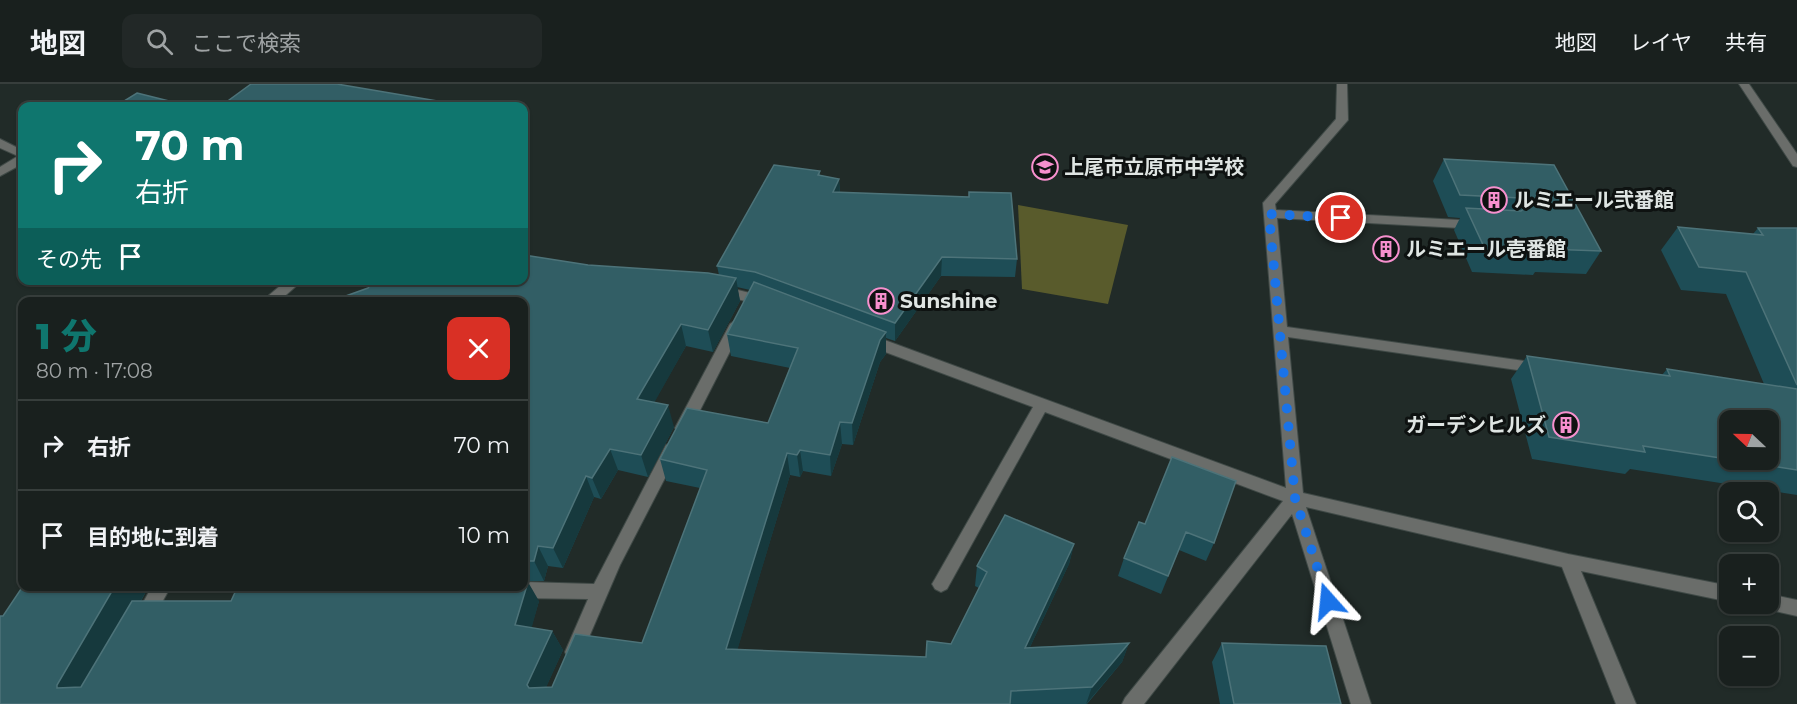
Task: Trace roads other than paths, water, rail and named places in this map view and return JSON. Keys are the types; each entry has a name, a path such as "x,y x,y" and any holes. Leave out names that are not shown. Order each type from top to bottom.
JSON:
{"street":[{"path":"1342,84 1342,120 1269,203 1269,214 1295,498 1361,704"},
{"path":"1744,84 1797,163"},
{"path":"0,143 18,152"},
{"path":"0,172 18,161"},
{"path":"1269,214 1496,226"},
{"path":"275,297 290,285"},
{"path":"706,288 752,296 774,305"},
{"path":"569,663 612,563 752,296"},
{"path":"1280,331 1553,370"},
{"path":"852,334 1295,498 1568,561 1719,592"},
{"path":"941,584 1042,404"},
{"path":"1132,704 1295,498"},
{"path":"1568,561 1626,704"},
{"path":"528,590 600,591"},
{"path":"134,635 159,591"},
{"path":"1779,604 1797,608"}],"place":[{"name":"上尾市立原市中学校","path":"1045,167"},
{"name":"ルミエール弐番館","path":"1494,200"},
{"name":"ルミエール壱番館","path":"1386,249"},
{"name":"Sunshine","path":"881,301"},
{"name":"ガーデンヒルズ","path":"1566,425"}]}
